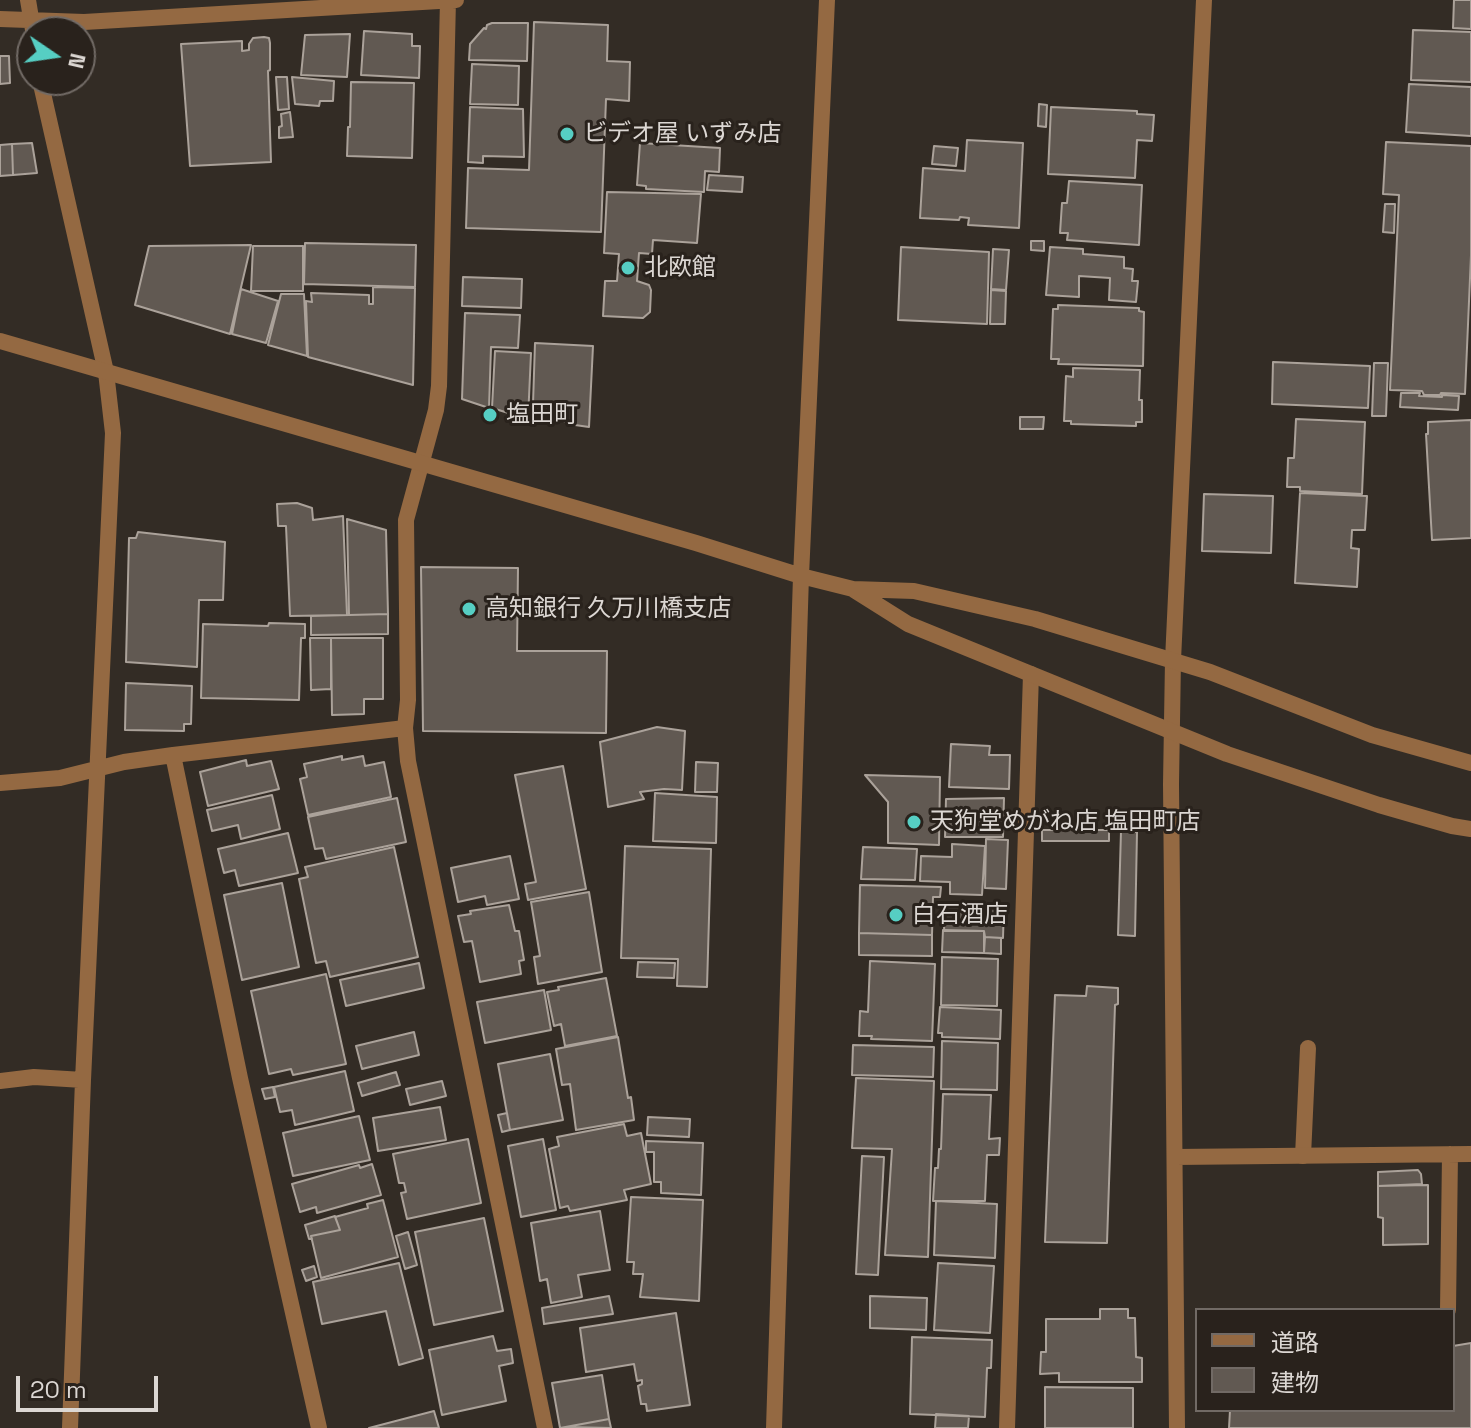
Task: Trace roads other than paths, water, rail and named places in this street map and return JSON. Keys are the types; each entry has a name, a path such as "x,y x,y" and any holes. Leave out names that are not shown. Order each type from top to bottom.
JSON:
{"street":[{"path":"448,0 439,386 436,410 406,520 408,700 405,728 408,761 545,1428"},
{"path":"96,21 240,6 457,0"},
{"path":"774,1428 801,576 827,0"},
{"path":"1177,1428 1173,660 1204,0"},
{"path":"44,96 106,372 113,433 70,1428"},
{"path":"0,341 801,576 853,589 914,591 1035,619 1210,672 1372,735 1471,763"},
{"path":"853,589 908,624 1227,754 1379,805 1471,829"},
{"path":"1007,1428 1031,674"},
{"path":"0,783 60,778 124,762 173,755 405,728"},
{"path":"173,755 240,1078 319,1428"},
{"path":"1303,1156 1308,1048"},
{"path":"0,1081 34,1077 83,1080"},
{"path":"1448,1308 1450,1154"},
{"path":"1175,1157 1471,1154"}],"place":[{"name":"ビデオ屋 いずみ店","path":"567,134"},
{"name":"北欧館","path":"628,268"},
{"name":"塩田町","path":"490,415"},
{"name":"高知銀行 久万川橋支店","path":"469,609"},
{"name":"天狗堂めがね店 塩田町店","path":"914,822"},
{"name":"白石酒店","path":"896,915"}]}
